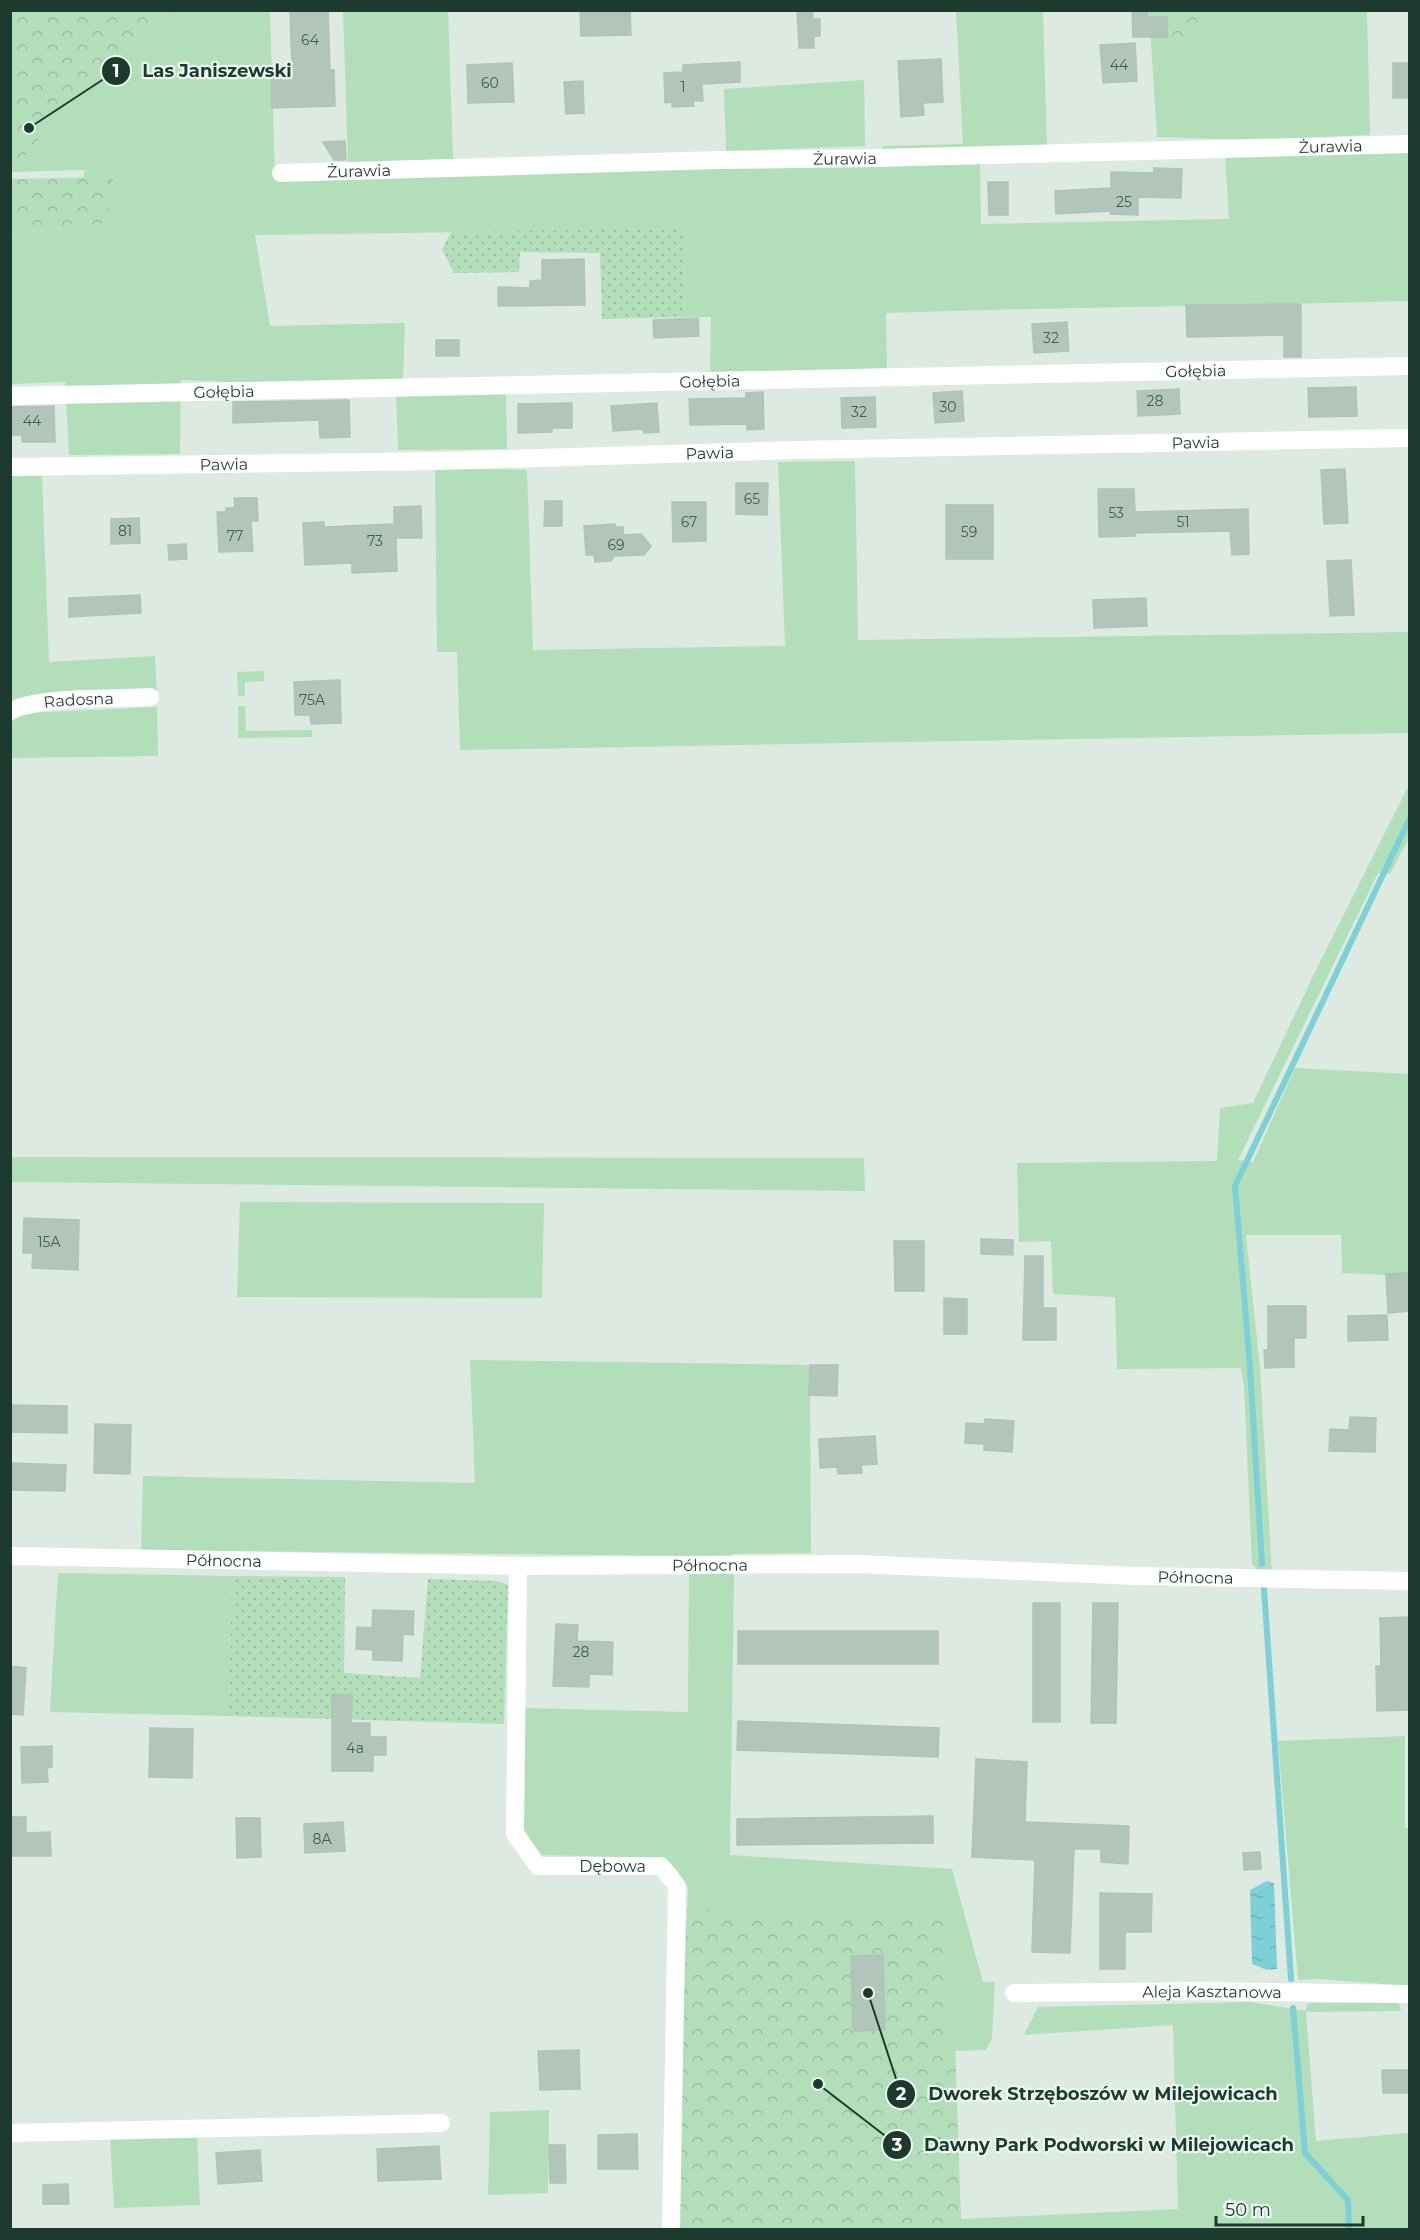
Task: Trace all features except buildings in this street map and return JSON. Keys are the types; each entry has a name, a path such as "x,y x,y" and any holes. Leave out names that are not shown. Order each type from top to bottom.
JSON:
{"street":[{"name":"Żurawia","path":"281,173 695,160 877,158 1410,144"},
{"name":"Gołębia","path":"10,396 1410,366"},
{"name":"Pawia","path":"10,467 430,461 807,450 1410,438"},
{"name":"Radosna","path":"10,711 21,706 60,701 150,697"},
{"name":"Północna","path":"10,1556 518,1566 856,1564 1136,1576 1410,1581"},
{"name":"Dębowa","path":"518,1566 515,1834 538,1866 661,1866 677,1886 671,2229"},
{"name":"Aleja Kasztanowa","path":"1014,1993 1200,1990 1410,1994"},
{"path":"10,2133 441,2123"}],"green space":[{"path":"11,10 173,11 85,85 11,172"},
{"path":"1164,10 1218,11 1216,18 1207,28 1196,34 1174,38"},
{"path":"173,11 270,11 275,180 980,160 981,224 1229,219 1225,157 1409,153 1409,301 886,313 887,368 710,373 711,317 683,317 686,229 255,235 270,326 405,323 403,381 271,384 181,380 180,454 69,455 65,382 11,384 11,234 107,223 114,177 83,178 85,170 11,172 85,85"},
{"path":"343,11 448,11 453,159 348,163"},
{"path":"956,11 1043,11 1047,147 883,152 882,146 963,144"},
{"path":"1149,11 1367,11 1370,135 1252,140 1157,137"},
{"path":"864,80 865,146 726,151 724,89"},
{"path":"114,177 107,223 11,234 11,179"},
{"path":"686,229 683,317 602,319 600,253 520,252 519,272 454,273 442,249 451,232"},
{"path":"506,389 507,449 398,450 396,392"},
{"path":"855,461 858,640 1409,632 1409,733 460,750 457,652 437,652 435,468 527,470 533,650 785,646 778,462"},
{"path":"10,476 42,476 49,662 155,656 157,694 11,702"},
{"path":"264,671 264,681 245,682 245,696 238,696 237,672"},
{"path":"238,706 245,706 246,731 312,730 312,737 238,738"},
{"path":"157,707 158,756 11,758 11,722 25,713"},
{"path":"1409,785 1409,838 1390,874 1378,873 1238,1160 1253,1162 1295,1068 1409,1074 1409,1276 1342,1273 1341,1235 1246,1235 1260,1368 1272,1573 1256,1569 1252,1564 1244,1385 1241,1368 1117,1369 1115,1297 1053,1294 1051,1241 1019,1242 1017,1163 1217,1161 1220,1108 1253,1103 1315,972"},
{"path":"11,1157 864,1158 865,1191 11,1182"},
{"path":"240,1202 544,1203 542,1298 237,1297"},
{"path":"470,1360 810,1365 811,1553 732,1554 734,1578 730,1855 952,1869 983,1982 995,1982 992,2038 986,2050 955,2051 961,2219 1178,2209 1173,2025 1024,2035 1038,2007 1250,2002 1306,2011 1307,2004 1311,2003 1397,2003 1401,2011 1306,2012 1316,2141 1409,2133 1409,2229 676,2229 688,1888 677,1870 665,1858 540,1855 522,1826 524,1708 688,1712 689,1556 141,1550 143,1476 475,1483"},
{"path":"58,1573 232,1576 229,1716 50,1712"},
{"path":"232,1576 345,1577 344,1673 420,1678 428,1579 497,1581 508,1585 504,1724 229,1716"},
{"path":"1405,1736 1405,1828 1410,1828 1409,1986 1321,1979 1298,1980 1278,1741"},
{"path":"687,1910 945,1921 946,2050 955,2050 961,2229 676,2230"},
{"path":"549,2110 548,2193 488,2195 490,2112"},
{"path":"197,2135 200,2205 114,2208 110,2137"}],"water":[{"path":"1267,1881 1274,1883 1277,1969 1267,1970 1252,1964 1250,1890"}],"waterway":[{"path":"1262,1564 1250,1367 1235,1186 1410,818"},
{"path":"1264,1589 1291,1979"},
{"path":"1293,2008 1305,2153 1348,2200 1349,2230"}],"place":[{"name":"Las Janiszewski","path":"29,128"},
{"name":"Dworek Strzęboszów w Milejowicach","path":"868,1993"},
{"name":"Dawny Park Podworski w Milejowicach","path":"818,2084"}]}
